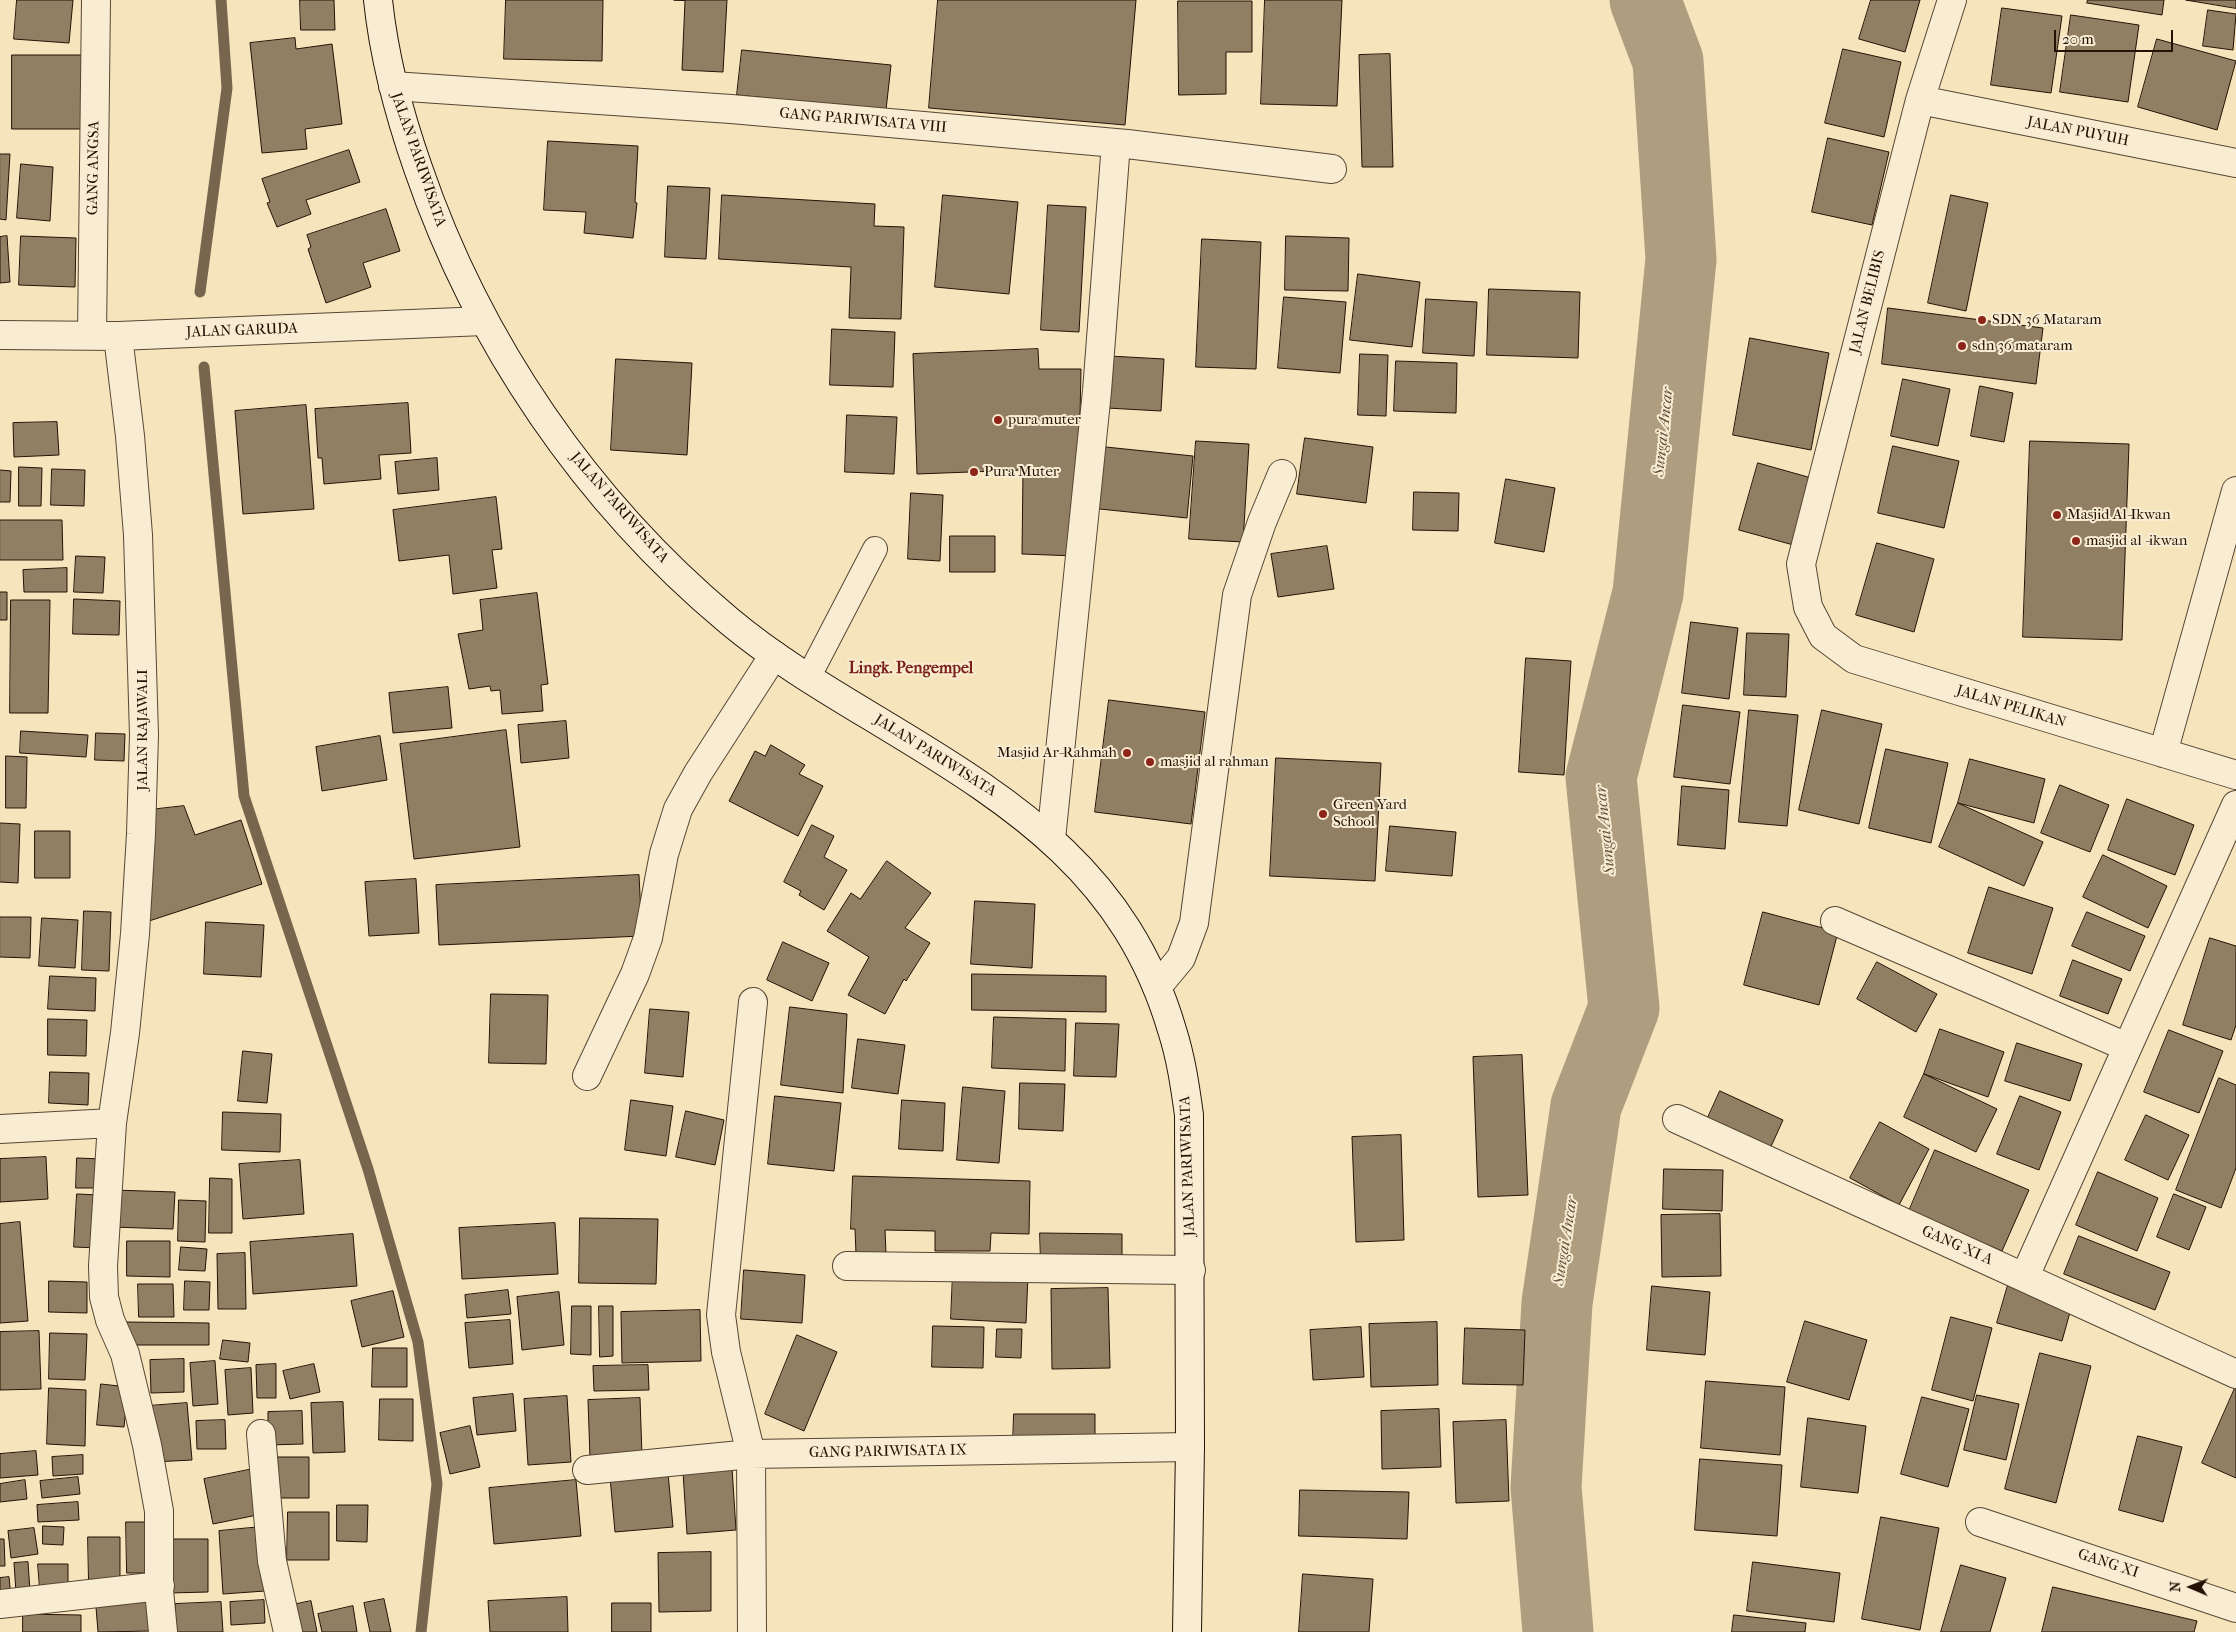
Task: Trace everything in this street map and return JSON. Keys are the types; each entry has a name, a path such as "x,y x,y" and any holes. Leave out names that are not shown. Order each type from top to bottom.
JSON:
{"street":[{"name":"GANG ANGSA","path":"96,0 105,336"},
{"name":"JALAN PARIWISATA","path":"378,0 393,86 407,136 429,200 454,261 484,321 518,380 557,436 598,489 644,540 693,588 729,620 774,655 1000,798 1051,839 1087,874 1136,943 1157,987 1174,1033 1182,1067 1189,1115 1191,1270 1187,1632"},
{"name":"JALAN BELIBIS","path":"1808,607 1801,564 1920,100 1952,0"},
{"name":"GANG PARIWISATA VIII","path":"393,86 731,110 1116,143 1332,170"},
{"name":"JALAN PUYUH","path":"1920,100 2236,163"},
{"path":"1051,839 1097,391 1116,143"},
{"name":"JALAN GARUDA","path":"0,335 105,336 484,321"},
{"name":"JALAN RAJAWALI","path":"105,336 130,436 138,535 144,734 135,934 125,1033 112,1122 103,1266 104,1297 110,1320 126,1354 147,1445 159,1511 163,1632"},
{"path":"1157,987 1181,958 1194,923 1237,595 1262,522 1282,474"},
{"path":"2163,753 2236,491"},
{"name":"JALAN PELIKAN","path":"1808,607 1823,636 1854,659 2236,775"},
{"path":"588,1076 635,974 648,938 664,854 678,809 698,773 774,655"},
{"path":"2025,1276 2236,805"},
{"path":"1835,921 2127,1047"},
{"path":"752,1632 751,1454 726,1352 721,1315 753,1002"},
{"name":"GANG XI A","path":"1678,1119 2236,1374"},
{"path":"0,1129 112,1122"},
{"path":"847,1266 1191,1270"},
{"path":"261,1434 272,1561 288,1632"},
{"name":"GANG PARIWISATA IX","path":"587,1470 751,1454 1190,1447"},
{"name":"GANG XI","path":"1980,1522 2236,1608"},
{"path":"0,1604 160,1586"}],"lane":[{"path":"808,678 874,549"}],"building":[{"path":"17,0 73,0 69,43 14,39"},
{"path":"300,0 334,0 335,30 301,30"},
{"path":"506,0 603,0 602,61 504,59"},
{"path":"674,0 727,0 723,72 682,70 685,1"},
{"path":"938,0 1136,0 1125,125 929,108"},
{"path":"1265,0 1342,0 1337,106 1261,104"},
{"path":"1871,0 1920,0 1905,52 1859,39"},
{"path":"2088,0 2164,0 2162,15 2087,3"},
{"path":"2186,0 2236,0 2236,8"},
{"path":"1178,1 1252,1 1252,52 1226,52 1226,94 1179,95"},
{"path":"2002,8 2062,16 2051,93 1991,85"},
{"path":"2208,10 2236,14 2233,50 2203,46"},
{"path":"2071,15 2139,25 2128,102 2060,92"},
{"path":"295,38 296,49 332,44 342,124 305,129 307,149 262,153 250,43"},
{"path":"2157,39 2236,61 2217,130 2138,107"},
{"path":"1843,49 1901,62 1884,137 1825,123"},
{"path":"742,50 891,65 886,110 737,95"},
{"path":"1390,54 1393,167 1362,167 1359,55"},
{"path":"12,55 83,55 83,129 12,129"},
{"path":"1828,138 1889,152 1872,225 1812,212"},
{"path":"548,141 638,146 635,202 637,203 633,238 584,233 586,212 544,210"},
{"path":"349,150 360,182 306,200 311,214 277,227 267,203 270,202 262,179"},
{"path":"0,154 10,154 6,220 0,219"},
{"path":"21,164 53,167 50,221 17,218"},
{"path":"668,186 710,188 706,259 665,257"},
{"path":"722,195 875,204 874,226 904,227 901,319 849,318 851,267 719,259"},
{"path":"943,195 1018,202 1009,294 935,287"},
{"path":"1951,195 1988,203 1966,311 1928,303"},
{"path":"1048,205 1086,207 1079,332 1041,330"},
{"path":"386,209 400,251 363,263 371,287 326,303 308,249 311,247 307,235"},
{"path":"7,236 10,282 0,283 0,237"},
{"path":"21,236 76,238 75,287 19,285"},
{"path":"1286,236 1349,238 1348,291 1285,290"},
{"path":"1202,239 1261,242 1256,369 1196,367"},
{"path":"1358,274 1420,282 1412,347 1350,340"},
{"path":"1489,289 1580,292 1578,358 1487,355"},
{"path":"1284,297 1346,302 1340,373 1278,368"},
{"path":"1426,299 1477,302 1474,356 1423,353"},
{"name":"sdn 36 mataram","path":"1888,308 2043,328 2036,384 1882,364"},
{"path":"832,329 895,332 893,387 830,385"},
{"path":"1750,338 1829,353 1811,450 1733,435"},
{"name":"pura muter","path":"1038,349 1039,369 1081,369 1077,556 1022,554 1023,470 917,474 913,354"},
{"path":"1360,354 1388,355 1386,416 1358,415"},
{"path":"1109,356 1164,359 1161,411 1107,408"},
{"path":"616,359 692,363 687,455 611,450"},
{"path":"1396,361 1457,363 1456,413 1394,411"},
{"path":"1903,379 1950,389 1938,446 1891,436"},
{"path":"1980,386 2013,393 2004,442 1971,436"},
{"path":"408,403 411,453 379,455 381,479 324,484 322,458 318,458 315,409"},
{"path":"306,405 314,509 243,514 235,411"},
{"path":"847,415 897,417 894,474 845,472"},
{"path":"57,422 59,455 14,457 13,423"},
{"path":"1305,438 1373,447 1366,503 1297,494"},
{"path":"1196,441 1249,444 1243,542 1189,539"},
{"name":"masjid al -ikwan","path":"2030,441 2129,444 2122,640 2023,637"},
{"path":"1096,446 1193,456 1187,518 1090,508"},
{"path":"1893,446 1959,461 1944,528 1878,513"},
{"path":"437,458 439,490 398,494 395,462"},
{"path":"1758,463 1815,479 1797,546 1739,530"},
{"path":"19,467 42,468 41,506 19,506"},
{"path":"52,469 85,470 84,506 51,505"},
{"path":"0,470 11,471 10,502 0,502"},
{"path":"1506,479 1555,488 1544,552 1495,543"},
{"path":"1414,492 1459,493 1458,531 1413,530"},
{"path":"911,493 943,495 940,561 908,559"},
{"path":"496,497 502,549 492,550 497,588 453,594 449,555 399,561 393,510"},
{"path":"0,520 62,520 63,560 0,560"},
{"path":"950,536 995,536 995,572 950,572"},
{"path":"1877,543 1934,559 1914,632 1856,615"},
{"path":"1327,546 1334,589 1278,597 1271,554"},
{"path":"76,556 105,557 103,593 74,592"},
{"path":"67,568 67,592 24,592 23,570"},
{"path":"0,592 7,592 7,620 0,620"},
{"path":"537,593 548,684 541,685 543,711 502,714 500,690 491,691 490,686 469,689 458,634 483,630 480,600"},
{"path":"74,599 120,601 119,635 73,634"},
{"path":"11,600 50,600 48,713 10,713"},
{"path":"1691,622 1738,628 1729,699 1682,693"},
{"path":"1747,633 1789,634 1786,697 1744,695"},
{"path":"1526,658 1571,661 1564,775 1519,772"},
{"path":"448,687 452,728 393,733 389,693"},
{"name":"masjid al rahman","path":"1109,700 1205,712 1191,824 1095,812"},
{"path":"1683,705 1740,712 1730,784 1674,777"},
{"path":"1749,710 1798,715 1787,826 1739,822"},
{"path":"1822,710 1882,724 1859,824 1799,810"},
{"path":"566,721 569,758 521,763 518,725"},
{"path":"506,730 520,847 414,859 400,744"},
{"path":"21,731 88,735 86,757 20,753"},
{"path":"96,733 125,734 124,761 95,760"},
{"path":"380,736 387,780 322,791 316,747"},
{"path":"771,745 805,765 799,774 823,786 798,836 729,801 755,751 765,756"},
{"path":"1886,749 1948,763 1931,843 1869,828"},
{"path":"6,756 27,757 26,808 6,808"},
{"path":"1276,758 1381,763 1375,881 1270,876"},
{"path":"1970,759 2045,779 2034,823 1958,803"},
{"path":"2060,785 2109,805 2090,852 2041,833"},
{"path":"1682,786 1729,790 1725,849 1678,845"},
{"path":"2127,799 2194,825 2175,875 2108,850"},
{"path":"1958,803 2043,842 2024,886 1939,847"},
{"path":"184,806 195,835 241,820 262,884 146,922 149,810"},
{"path":"0,823 20,824 18,883 0,882"},
{"path":"812,825 834,836 824,857 847,870 824,910 799,895 801,891 784,882"},
{"path":"1390,826 1456,832 1452,876 1386,871"},
{"path":"35,831 70,831 70,878 35,878"},
{"path":"2103,855 2167,886 2148,928 2083,897"},
{"path":"887,861 931,893 905,928 930,943 906,981 904,979 885,1014 848,995 869,957 827,931 851,893 860,899"},
{"path":"639,875 642,936 439,945 436,885"},
{"path":"416,879 419,933 369,936 365,882"},
{"path":"1989,887 2053,908 2032,974 1968,953"},
{"path":"975,901 1035,904 1032,968 971,964"},
{"path":"84,911 111,912 109,971 82,970"},
{"path":"1763,912 1838,932 1819,1005 1744,985"},
{"path":"2087,912 2145,936 2130,971 2072,946"},
{"path":"0,917 31,917 30,958 0,957"},
{"path":"42,918 78,920 75,968 39,966"},
{"path":"206,922 264,925 261,977 204,974"},
{"path":"2210,938 2236,946 2236,1025 2231,1040 2183,1025"},
{"path":"783,942 829,963 812,1001 767,980"},
{"path":"2073,960 2122,979 2108,1014 2060,996"},
{"path":"1877,962 1937,994 1916,1032 1857,999"},
{"path":"972,974 1106,976 1106,1012 972,1010"},
{"path":"50,976 96,978 95,1011 48,1009"},
{"path":"491,994 548,995 546,1064 489,1063"},
{"path":"790,1007 847,1014 843,1093 781,1085"},
{"path":"650,1009 689,1012 683,1077 645,1073"},
{"path":"994,1017 1066,1019 1065,1071 992,1068"},
{"path":"48,1019 87,1020 86,1056 48,1055"},
{"path":"1076,1023 1119,1024 1116,1077 1074,1076"},
{"path":"1940,1029 2004,1052 1988,1097 1924,1074"},
{"path":"2169,1030 2223,1051 2199,1113 2144,1092"},
{"path":"858,1039 905,1045 898,1094 852,1088"},
{"path":"2017,1043 2082,1064 2070,1101 2005,1081"},
{"path":"243,1051 272,1054 267,1103 238,1101"},
{"path":"1522,1055 1528,1195 1478,1197 1473,1057"},
{"path":"50,1072 89,1073 88,1105 49,1103"},
{"path":"1924,1074 1997,1109 1976,1152 1904,1117"},
{"path":"2219,1078 2236,1085 2236,1168 2221,1208 2176,1190"},
{"path":"1020,1083 1065,1084 1063,1131 1019,1129"},
{"path":"963,1087 1005,1091 999,1163 957,1160"},
{"path":"1720,1091 1783,1120 1769,1151 1706,1122"},
{"path":"775,1096 841,1103 834,1171 768,1164"},
{"path":"2020,1096 2061,1112 2039,1170 1997,1154"},
{"path":"631,1100 673,1106 666,1156 625,1150"},
{"path":"902,1100 945,1103 943,1151 899,1149"},
{"path":"686,1111 724,1120 715,1165 676,1157"},
{"path":"223,1112 281,1114 280,1152 222,1150"},
{"path":"2146,1115 2189,1135 2168,1180 2125,1160"},
{"path":"1880,1122 1929,1149 1899,1205 1850,1178"},
{"path":"1401,1135 1404,1240 1356,1242 1352,1137"},
{"path":"1935,1150 2029,1190 2002,1251 1909,1211"},
{"path":"46,1157 48,1199 0,1202 0,1159"},
{"path":"77,1158 102,1159 102,1188 76,1188"},
{"path":"300,1160 304,1214 243,1219 239,1164"},
{"path":"1664,1169 1723,1170 1722,1211 1663,1209"},
{"path":"2098,1172 2158,1198 2137,1251 2076,1225"},
{"path":"853,1176 1030,1181 1029,1234 991,1233 990,1251 935,1251 935,1231 885,1230 886,1253 856,1254 855,1229 851,1229"},
{"path":"210,1178 232,1179 232,1233 209,1233"},
{"path":"113,1190 175,1192 173,1229 111,1227"},
{"path":"77,1194 100,1195 98,1248 74,1247"},
{"path":"2174,1194 2206,1207 2189,1250 2157,1237"},
{"path":"179,1200 206,1201 205,1242 178,1241"},
{"path":"1720,1214 1721,1276 1662,1277 1661,1215"},
{"path":"580,1218 658,1219 656,1284 579,1283"},
{"path":"20,1222 28,1321 0,1323 0,1224"},
{"path":"555,1223 558,1274 462,1279 459,1228"},
{"path":"1040,1233 1122,1234 1122,1264 1041,1263"},
{"path":"353,1234 357,1286 253,1294 250,1242"},
{"path":"2079,1236 2170,1272 2155,1310 2064,1274"},
{"path":"127,1241 170,1241 170,1277 127,1276"},
{"path":"181,1247 207,1249 205,1271 179,1270"},
{"path":"245,1253 246,1309 218,1309 217,1254"},
{"path":"744,1270 805,1275 802,1323 741,1319"},
{"path":"953,1272 1028,1275 1026,1323 951,1319"},
{"path":"49,1281 87,1282 87,1313 49,1312"},
{"path":"185,1281 210,1282 209,1310 184,1310"},
{"path":"138,1284 173,1284 174,1317 139,1317"},
{"path":"2008,1285 2072,1305 2062,1341 1997,1323"},
{"path":"1652,1286 1710,1292 1705,1355 1647,1350"},
{"path":"1108,1288 1110,1368 1052,1369 1051,1289"},
{"path":"508,1290 511,1314 467,1318 465,1295"},
{"path":"393,1291 404,1337 362,1347 351,1301"},
{"path":"559,1292 564,1345 522,1350 517,1297"},
{"path":"572,1306 591,1306 591,1355 571,1354"},
{"path":"599,1306 613,1306 613,1356 600,1357"},
{"path":"700,1310 701,1361 622,1363 621,1312"},
{"path":"1951,1317 1992,1328 1973,1401 1932,1390"},
{"path":"510,1320 513,1364 469,1368 465,1323"},
{"path":"1805,1321 1867,1340 1849,1400 1787,1382"},
{"path":"127,1322 209,1323 209,1345 127,1345"},
{"path":"1437,1322 1438,1385 1371,1387 1369,1324"},
{"path":"933,1326 984,1327 983,1368 932,1367"},
{"path":"1361,1327 1364,1377 1313,1380 1310,1330"},
{"path":"1465,1328 1525,1330 1523,1385 1463,1384"},
{"path":"997,1329 1022,1329 1021,1358 996,1357"},
{"path":"39,1331 41,1389 0,1390 0,1332"},
{"path":"50,1333 87,1334 85,1380 49,1379"},
{"path":"797,1335 837,1352 804,1431 765,1414"},
{"path":"223,1340 250,1343 248,1362 220,1359"},
{"path":"373,1348 407,1348 407,1387 372,1387"},
{"path":"2040,1353 2091,1366 2056,1503 2005,1489"},
{"path":"184,1359 184,1392 151,1393 150,1360"},
{"path":"215,1361 218,1404 193,1406 190,1363"},
{"path":"276,1364 276,1398 257,1398 256,1365"},
{"path":"314,1364 320,1392 290,1399 283,1371"},
{"path":"648,1365 649,1390 594,1391 593,1366"},
{"path":"251,1368 253,1413 228,1415 225,1370"},
{"path":"1706,1381 1785,1387 1780,1455 1701,1448"},
{"path":"101,1384 128,1387 124,1427 97,1425"},
{"path":"49,1388 86,1390 85,1446 47,1444"},
{"path":"2236,1388 2236,1478 2202,1463"},
{"path":"513,1394 516,1431 477,1435 473,1398"},
{"path":"1977,1395 2019,1404 2006,1460 1964,1450"},
{"path":"567,1396 571,1462 528,1465 524,1399"},
{"path":"1922,1397 1969,1409 1948,1487 1901,1474"},
{"path":"640,1398 642,1456 590,1458 588,1400"},
{"path":"380,1399 413,1399 413,1441 379,1440"},
{"path":"343,1402 345,1452 313,1453 311,1403"},
{"path":"187,1403 192,1460 153,1462 148,1406"},
{"path":"1439,1409 1441,1467 1382,1469 1381,1411"},
{"path":"302,1411 303,1444 268,1445 268,1412"},
{"path":"1014,1414 1095,1414 1095,1442 1013,1442"},
{"path":"1808,1418 1866,1426 1858,1493 1801,1487"},
{"path":"225,1420 226,1449 197,1449 196,1421"},
{"path":"1506,1420 1509,1501 1456,1503 1453,1422"},
{"path":"470,1426 480,1467 450,1474 440,1433"},
{"path":"2138,1436 2182,1447 2163,1522 2119,1510"},
{"path":"36,1451 38,1475 0,1478 0,1454"},
{"path":"83,1455 83,1474 53,1476 52,1457"},
{"path":"273,1457 309,1457 309,1498 274,1498"},
{"path":"1700,1459 1782,1465 1777,1536 1695,1530"},
{"path":"732,1468 736,1530 687,1534 683,1472"},
{"path":"253,1469 262,1514 213,1524 204,1479"},
{"path":"668,1473 673,1527 615,1532 610,1477"},
{"path":"78,1477 80,1494 42,1498 40,1481"},
{"path":"25,1480 27,1499 0,1502 0,1484"},
{"path":"576,1480 581,1536 494,1544 489,1488"},
{"path":"1300,1490 1409,1492 1407,1539 1299,1536"},
{"path":"78,1502 79,1520 38,1522 37,1505"},
{"path":"337,1505 368,1505 367,1542 337,1541"},
{"path":"288,1512 329,1512 329,1560 287,1560"},
{"path":"1881,1517 1939,1528 1920,1630 1862,1619"},
{"path":"126,1522 151,1522 152,1573 127,1573"},
{"path":"43,1526 64,1527 63,1545 43,1544"},
{"path":"261,1527 265,1591 223,1594 219,1531"},
{"path":"34,1528 38,1554 11,1558 8,1531"},
{"path":"88,1537 120,1537 120,1583 89,1584"},
{"path":"0,1539 4,1539 5,1566 0,1566"},
{"path":"169,1539 208,1539 208,1592 170,1593"},
{"path":"711,1552 711,1611 659,1612 658,1553"},
{"path":"28,1562 30,1591 16,1592 14,1563"},
{"path":"1753,1562 1840,1573 1834,1622 1747,1611"},
{"path":"38,1564 68,1564 68,1588 40,1589"},
{"path":"1961,1565 2006,1578 1990,1632 1941,1632"},
{"path":"1303,1574 1373,1579 1369,1632 1299,1632"},
{"path":"9,1577 11,1597 0,1598 0,1578"},
{"path":"2053,1587 2197,1621 2194,1632 2042,1632"},
{"path":"567,1597 568,1632 490,1632 488,1601"},
{"path":"384,1599 391,1632 370,1632 364,1603"},
{"path":"148,1600 151,1631 98,1632 96,1607"},
{"path":"264,1600 265,1623 231,1625 230,1602"},
{"path":"311,1601 317,1632 297,1632 292,1605"},
{"path":"221,1602 223,1632 176,1632 175,1604"},
{"path":"612,1603 651,1603 651,1632 612,1632"},
{"path":"353,1606 357,1632 322,1632 318,1614"},
{"path":"23,1614 81,1615 81,1632 23,1632"},
{"path":"1734,1615 1806,1623 1805,1632 1732,1632"}],"waterway":[{"path":"200,292 227,88 221,0"},
{"name":"Sungai Ancar","path":"1558,1632 1546,1487 1557,1303 1586,1106 1624,1008 1601,777 1648,593 1681,259 1668,61 1645,0"},
{"path":"204,367 244,796 368,1169 418,1342 437,1484 421,1632"}],"place":[{"name":"SDN 36 Mataram","path":"1982,320"},
{"name":"sdn 36 mataram","path":"1962,346"},
{"name":"pura muter","path":"998,420"},
{"name":"Pura Muter","path":"974,472"},
{"name":"Masjid Al-Ikwan","path":"2057,515"},
{"name":"masjid al -ikwan","path":"2076,541"},
{"name":"Masjid Ar-Rahmah","path":"1127,753"},
{"name":"masjid al rahman","path":"1150,762"},
{"name":"Green Yard School","path":"1323,814"}],"district":[{"name":"Lingk. Pengempel","path":"911,669"}]}
